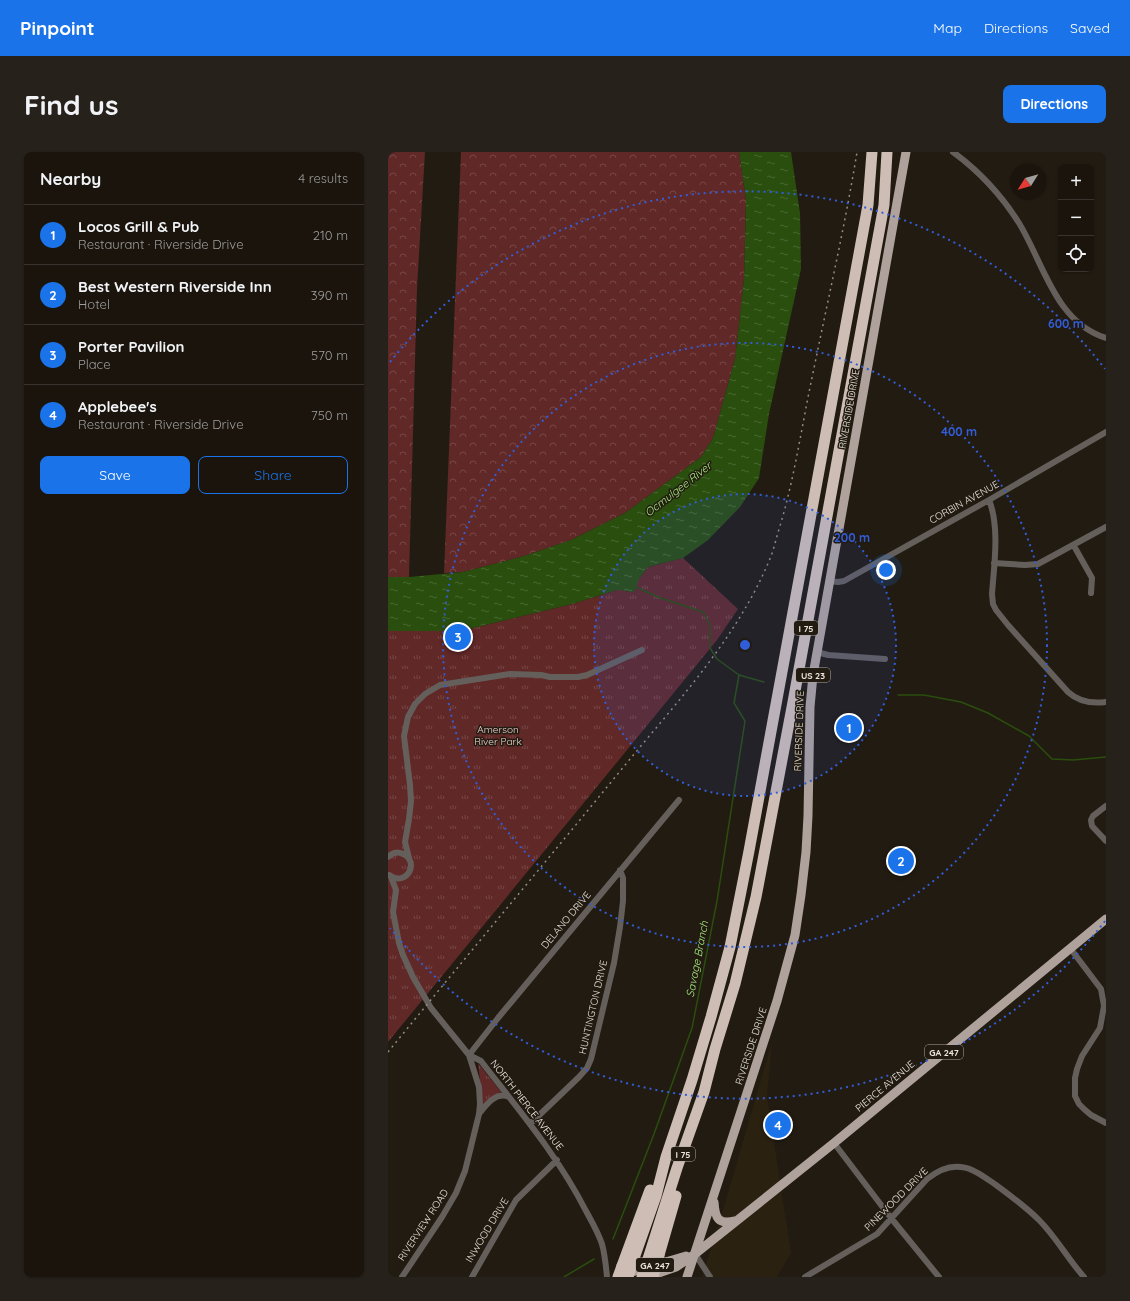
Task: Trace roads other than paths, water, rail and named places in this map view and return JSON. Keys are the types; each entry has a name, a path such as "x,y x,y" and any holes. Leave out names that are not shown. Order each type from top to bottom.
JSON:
{"highway":[{"name":"I 75","path":"628,1277 627,1265 656,1196 666,1157 711,1017 730,947 740,900 868,205 872,152"},
{"name":"I 75","path":"649,1277 648,1259 696,1117 735,984 756,897 884,205 887,152"},
{"path":"649,1277 659,1255 686,1160 696,1117"},
{"path":"616,1277 627,1265"}],"main road":[{"name":"RIVERSIDE DRIVE","path":"687,1277 777,1001 795,935 806,852 810,707 817,652 906,152"},
{"name":"PIERCE AVENUE","path":"649,1277 676,1267 695,1254 834,1143 1106,919"},
{"path":"713,1198 715,1213 718,1219 725,1222 735,1221"},
{"name":"PIERCE AVENUE","path":"616,1277 695,1254"}],"street":[{"path":"953,152 975,170 1007,205 1030,241 1057,298 1068,313 1088,330 1106,338"},
{"name":"CORBIN AVENUE","path":"829,582 844,581 989,500 1106,432"},
{"path":"989,500 994,514 995,528 992,594 993,604 996,610 1074,698 1088,702 1106,702"},
{"path":"994,563 1025,565 1038,564 1106,528"},
{"path":"1074,546 1092,578 1091,593"},
{"path":"396,890 411,868 405,842 411,801 404,736 408,717 416,704 425,694 440,685 510,674 558,678 578,677 594,672 642,650"},
{"path":"817,652 828,655 885,659"},
{"name":"DELANO DRIVE","path":"469,1055 679,800"},
{"path":"1106,806 1093,816 1091,820 1092,826 1106,841"},
{"path":"388,857 395,853 405,842"},
{"path":"395,853 405,854 409,858"},
{"name":"HUNTINGTON DRIVE","path":"530,1124 579,1077 587,1068 591,1059 612,971 620,927 623,901 623,878 620,870"},
{"path":"389,876 396,879 406,877"},
{"name":"NORTH PIERCE AVENUE","path":"389,876 396,890 394,912 396,930 403,955 410,972 431,1008 469,1055 481,1061 557,1160 574,1188 598,1235 604,1254 607,1277"},
{"path":"1070,948 1104,991 1104,1014 1100,1028 1082,1056 1077,1069 1074,1089 1075,1096 1079,1104 1091,1115 1106,1123"},
{"name":"RIVERVIEW ROAD","path":"402,1277 442,1217 456,1193 465,1171 479,1114 479,1087 469,1055"},
{"name":"RIVERVIEW ROAD","path":"479,1114 488,1103 497,1096 501,1094 509,1097"},
{"path":"834,1143 891,1218 939,1277"},
{"name":"INWOOD DRIVE","path":"472,1277 516,1200 557,1160"},
{"name":"PINEWOOD DRIVE","path":"806,1277 877,1234 927,1179 936,1172 946,1168 960,1167 984,1176 1039,1220 1084,1277"},
{"path":"695,1254 710,1277"}],"water":[{"name":"Ocmulgee River","path":"739,152 791,152 800,213 801,269 769,414 759,478 740,507 708,540 683,558 648,567 639,579 634,592 617,590 572,604 461,631 388,631 388,577 409,577 463,572 524,556 571,540 625,513 701,457 713,438 735,359 744,279 746,200"}],"waterway":[{"path":"636,587 658,597 703,612 710,625 710,648 717,659 739,675 764,682"},
{"name":"Savage Branch","path":"613,1239 654,1134 692,1028 717,901 745,721 734,703 739,675"},
{"path":"898,695 924,695 961,702 988,713 1029,736 1052,759 1073,760 1106,757"},
{"name":"Savage Branch","path":"564,1277 594,1259"}],"railway":[{"path":"388,1052 683,696 740,618 755,590 772,553 790,488 842,235 857,152"}],"place":[{"name":"Porter Pavilion","path":"458,637"},
{"name":"Locos Grill & Pub","path":"849,728"},
{"name":"Best Western Riverside Inn","path":"901,861"},
{"name":"Applebee's","path":"778,1125"}],"park label":[{"name":"Amerson River Park","path":"498,734"}]}
